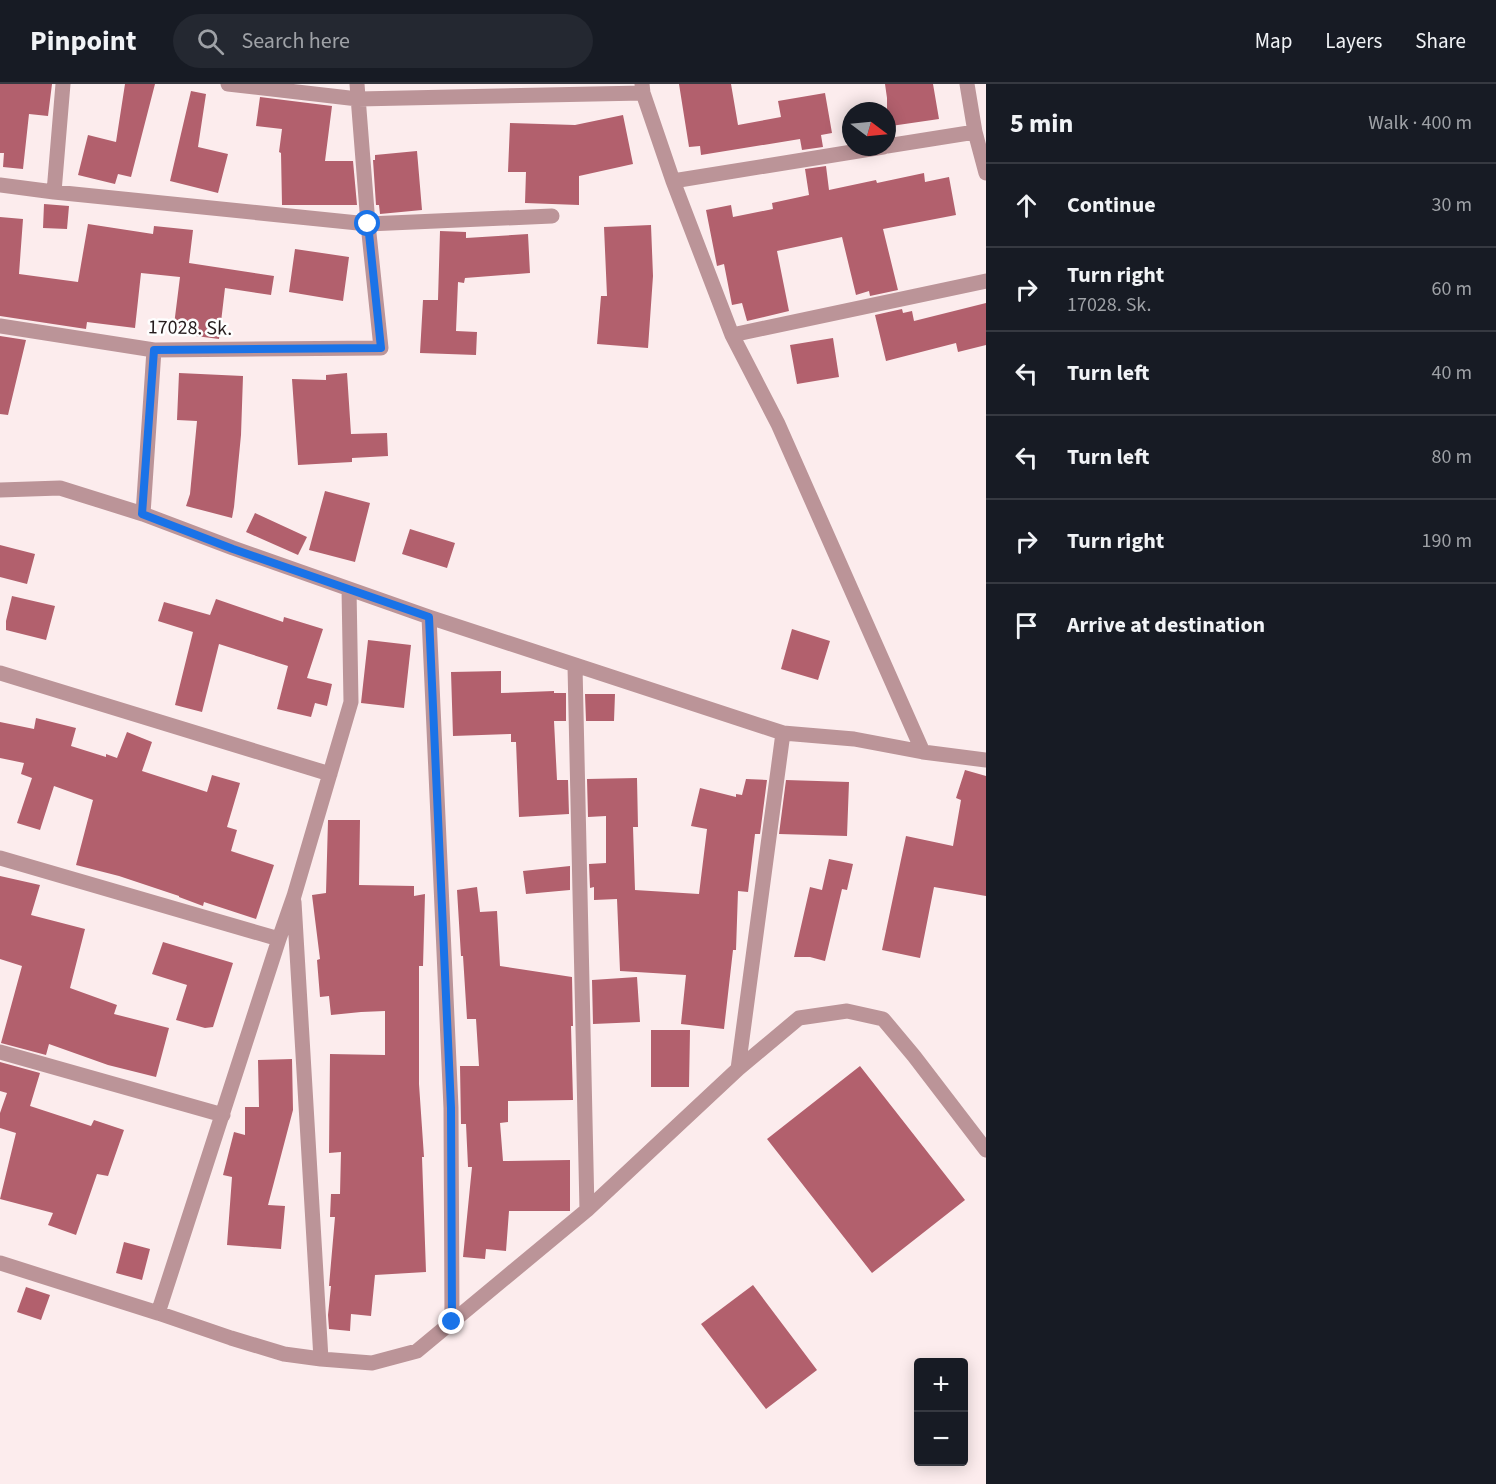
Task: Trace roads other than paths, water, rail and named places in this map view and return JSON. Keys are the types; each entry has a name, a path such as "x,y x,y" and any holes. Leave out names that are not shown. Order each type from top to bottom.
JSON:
{"street":[{"path":"54,192 63,84"},
{"path":"228,84 358,91 642,88 673,181 732,335 778,424 923,752"},
{"path":"967,84 975,132 986,173"},
{"path":"358,91 368,224"},
{"path":"896,145 975,132"},
{"path":"673,181 842,154"},
{"path":"0,185 368,224 552,216"},
{"name":"17028. Sk.","path":"0,326 154,350 381,348 368,224"},
{"path":"732,335 986,280"},
{"path":"142,514 154,350"},
{"path":"0,490 60,488 142,514 233,549 429,617 783,733 854,739 923,752 986,760"},
{"path":"158,1313 294,896 351,702 349,589"},
{"path":"429,617 451,1108 452,1322"},
{"path":"574,666 587,1210"},
{"path":"0,673 330,774"},
{"path":"738,1069 783,733"},
{"path":"0,858 279,939"},
{"path":"294,896 321,1359"},
{"path":"0,1263 284,1354 372,1363 417,1351 587,1210 738,1069 799,1018 847,1011 884,1019 986,1150"},
{"path":"0,1052 223,1115"}]}
